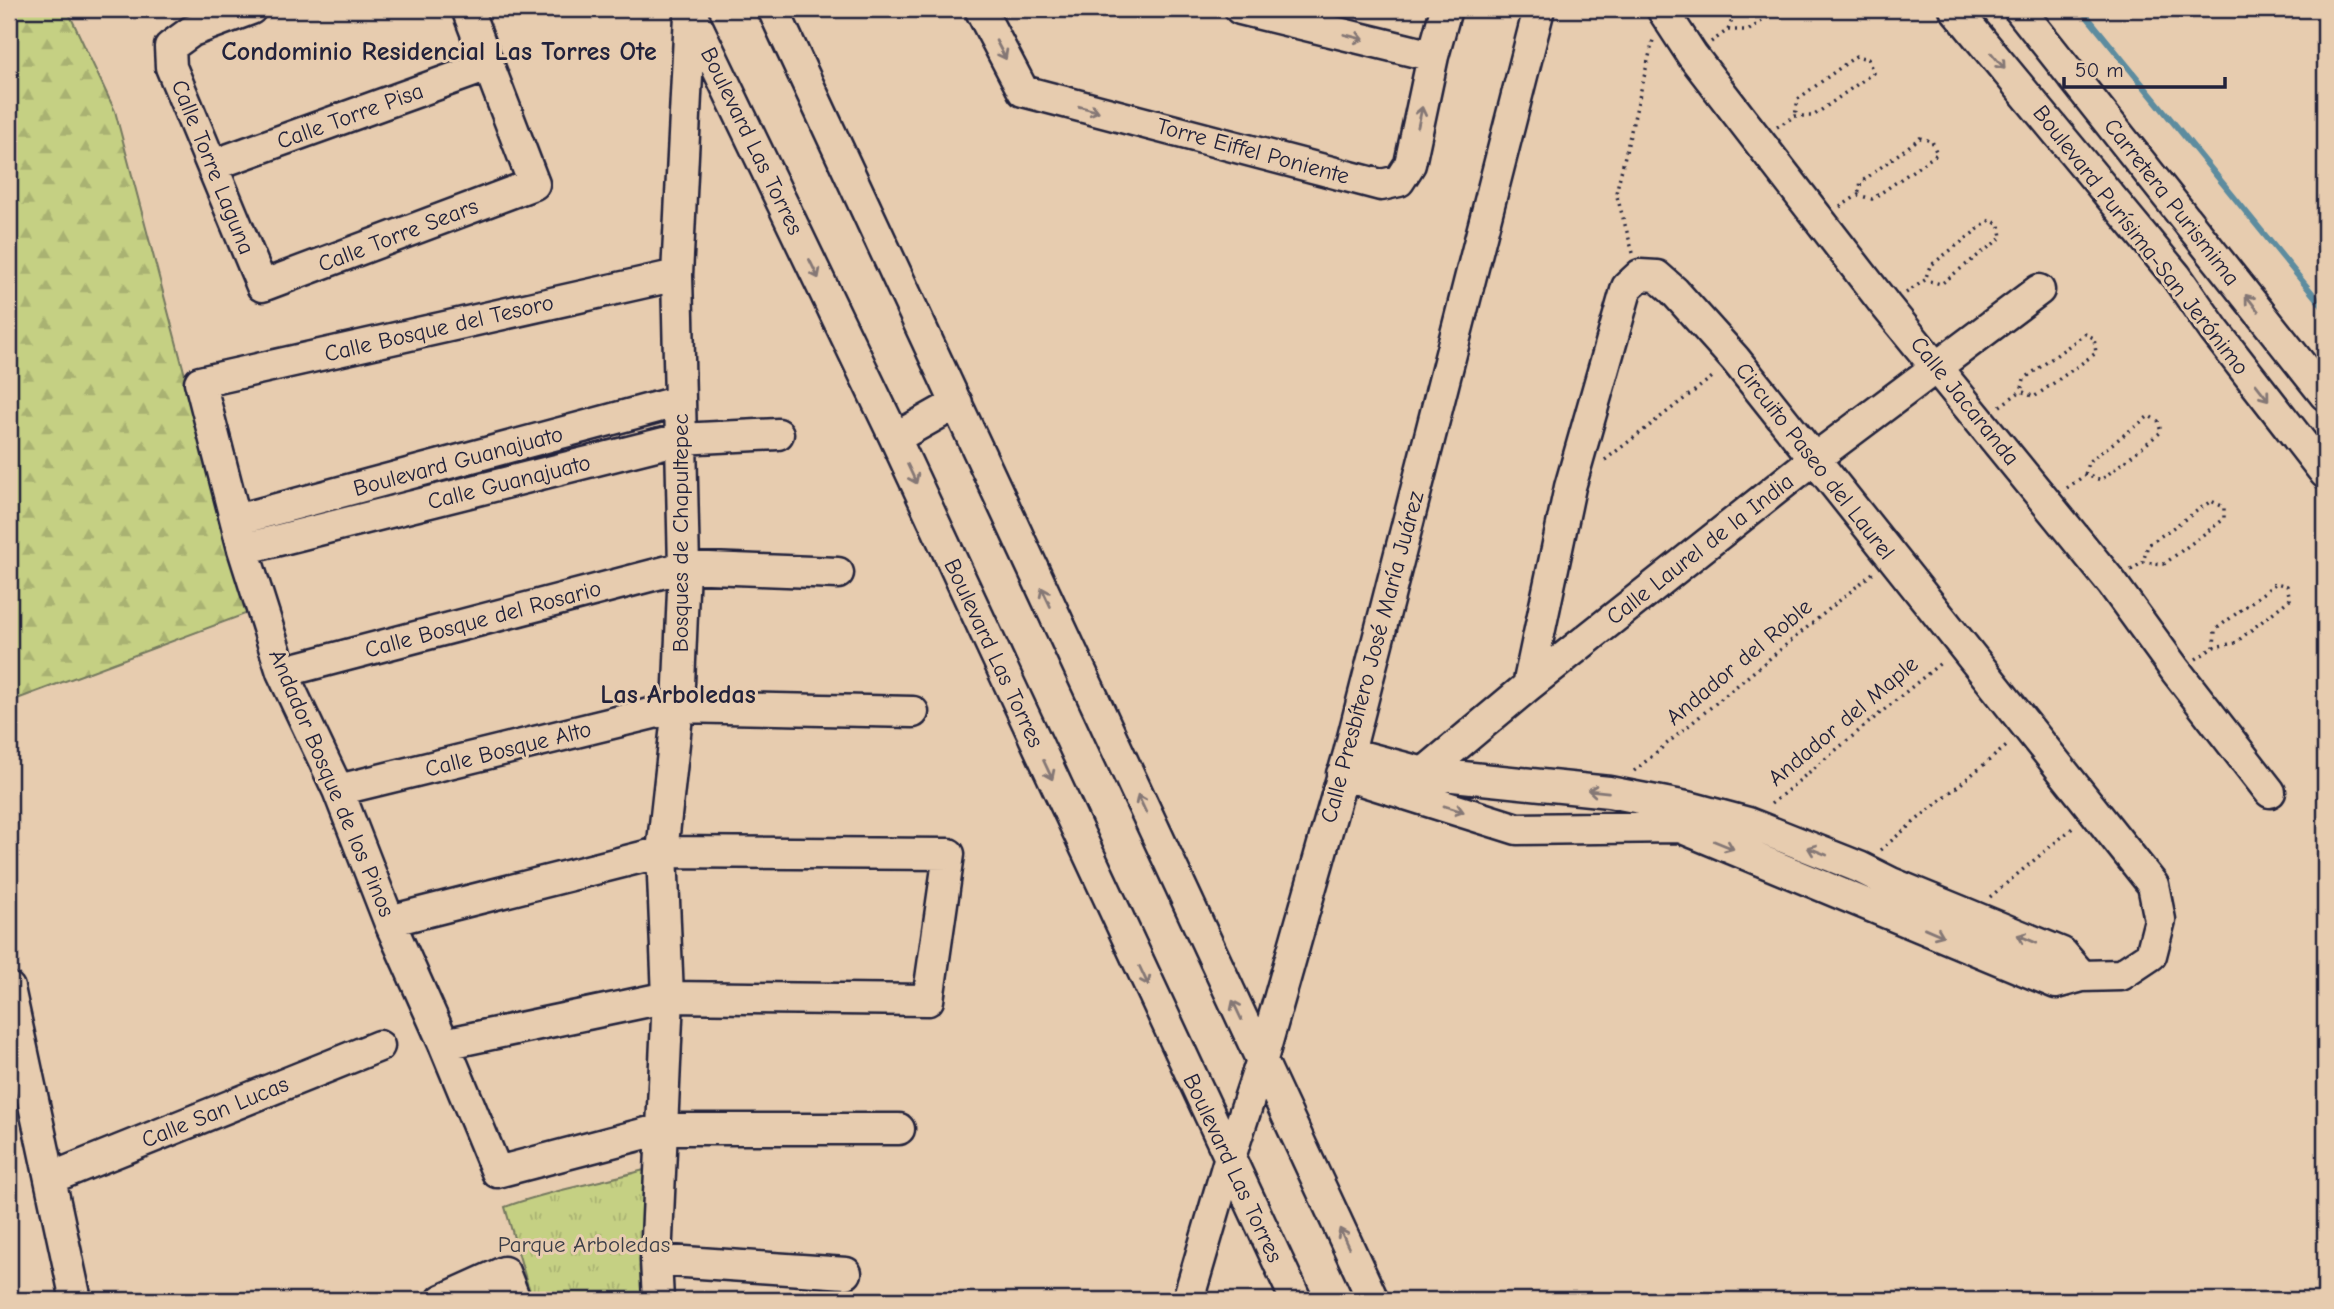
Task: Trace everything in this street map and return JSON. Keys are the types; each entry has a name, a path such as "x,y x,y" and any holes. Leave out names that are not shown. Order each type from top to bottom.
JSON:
{"street":[{"name":"Calle Torre Laguna","path":"251,9 192,31 170,47 172,67 262,286"},
{"path":"467,9 488,66"},
{"path":"773,9 957,403 1257,1076 1373,1300"},
{"name":"Torre Eiffel Poniente","path":"980,9 1023,91 1381,185 1399,181 1410,164 1446,9"},
{"path":"1240,9 1433,56"},
{"name":"Calle Presbítero José María Juárez","path":"1188,1300 1257,1076 1346,764 1539,9"},
{"name":"Boulevard Purísima-San Jerónimo","path":"1955,9 2176,276 2214,330 2325,473"},
{"name":"Carretera Purismima","path":"2019,9 2325,395"},
{"name":"Boulevard Las Torres","path":"689,10 895,438 1296,1300"},
{"name":"Bosques de Chapultepec","path":"658,1300 656,1260 668,997 662,852 678,707 684,567 677,275 689,10"},
{"name":"Calle Jacaranda","path":"1658,22 1692,55 1886,306 2048,501 2270,792"},
{"name":"Calle Torre Pisa","path":"213,165 488,66"},
{"name":"Calle Torre Sears","path":"262,286 534,184 488,66"},
{"path":"685,101 723,81"},
{"name":"Calle Bosque del Tesoro","path":"201,382 677,275"},
{"path":"1528,686 1570,487 1627,287 1640,275"},
{"name":"Circuito Paseo del Laurel","path":"1414,783 1609,792 1686,818 1886,896 2056,983 2082,976 2122,975 2151,955 2160,920 2153,885 1735,359 1674,291 1657,276 1640,275"},
{"name":"Calle Laurel de la India","path":"1414,783 1528,686 1814,459 2039,290"},
{"name":"Andador Bosque de los Pinos","path":"201,382 243,549 282,672 338,790 389,921 497,1172 662,1129"},
{"name":"Boulevard Guanajuato","path":"236,520 680,401"},
{"path":"895,438 957,403"},
{"name":"Calle Guanajuato","path":"243,549 680,439 778,433"},
{"name":"Calle Bosque del Rosario","path":"282,672 684,567 838,573"},
{"name":"Calle Bosque Alto","path":"338,790 678,707 913,712"},
{"name":"Circuito Paseo del Laurel","path":"1346,764 1414,783 1517,829 1686,818 1748,823 1859,867 1886,896 1969,914 2062,953 2082,976"},
{"path":"389,921 662,852 949,854 928,1000 668,997 444,1044"},
{"path":"10,995 76,1300"},
{"name":"Calle San Lucas","path":"51,1178 379,1046"},
{"path":"662,1129 899,1129"},
{"path":"656,1260 846,1273"},
{"path":"442,1300 504,1272 515,1300"}],"path":[{"path":"1742,9 1734,15 1728,30 1749,30 1779,9"},
{"path":"1640,275 1616,193 1658,22"},
{"path":"1757,138 1795,116 1813,116 1873,73 1868,59 1856,56 1798,99 1795,116"},
{"path":"1821,220 1858,195 1861,182 1920,138 1932,141 1937,154 1872,199 1858,195"},
{"path":"1886,306 1925,280 1930,266 1990,220 2000,225 2002,236 1941,284 1925,280"},
{"path":"1979,421 2021,391 2024,379 2085,334 2094,338 2096,353 2034,397 2021,391"},
{"path":"1603,461 1735,359"},
{"path":"2048,501 2085,475 2088,462 2149,416 2158,421 2161,432 2101,480 2085,475"},
{"path":"2112,583 2143,562 2148,545 2211,501 2224,507 2224,519 2164,564 2143,562"},
{"name":"Andador del Roble","path":"1609,792 1891,558"},
{"path":"2176,671 2214,647 2235,643 2290,599 2287,586 2276,583 2215,630 2214,647"},
{"name":"Andador del Maple","path":"1748,823 1961,646"},
{"path":"1859,867 2028,729"},
{"path":"1969,914 2092,811"}],"green space":[{"path":"9,9 67,9 115,111 248,613 9,702"},
{"name":"Parque Arboledas","path":"644,1170 645,1300 532,1300 505,1207"}],"waterway":[{"path":"2081,9 2325,309"}],"district":[{"name":"Condominio Residencial Las Torres Ote","path":"439,52"},
{"name":"Las Arboledas","path":"678,695"}]}
